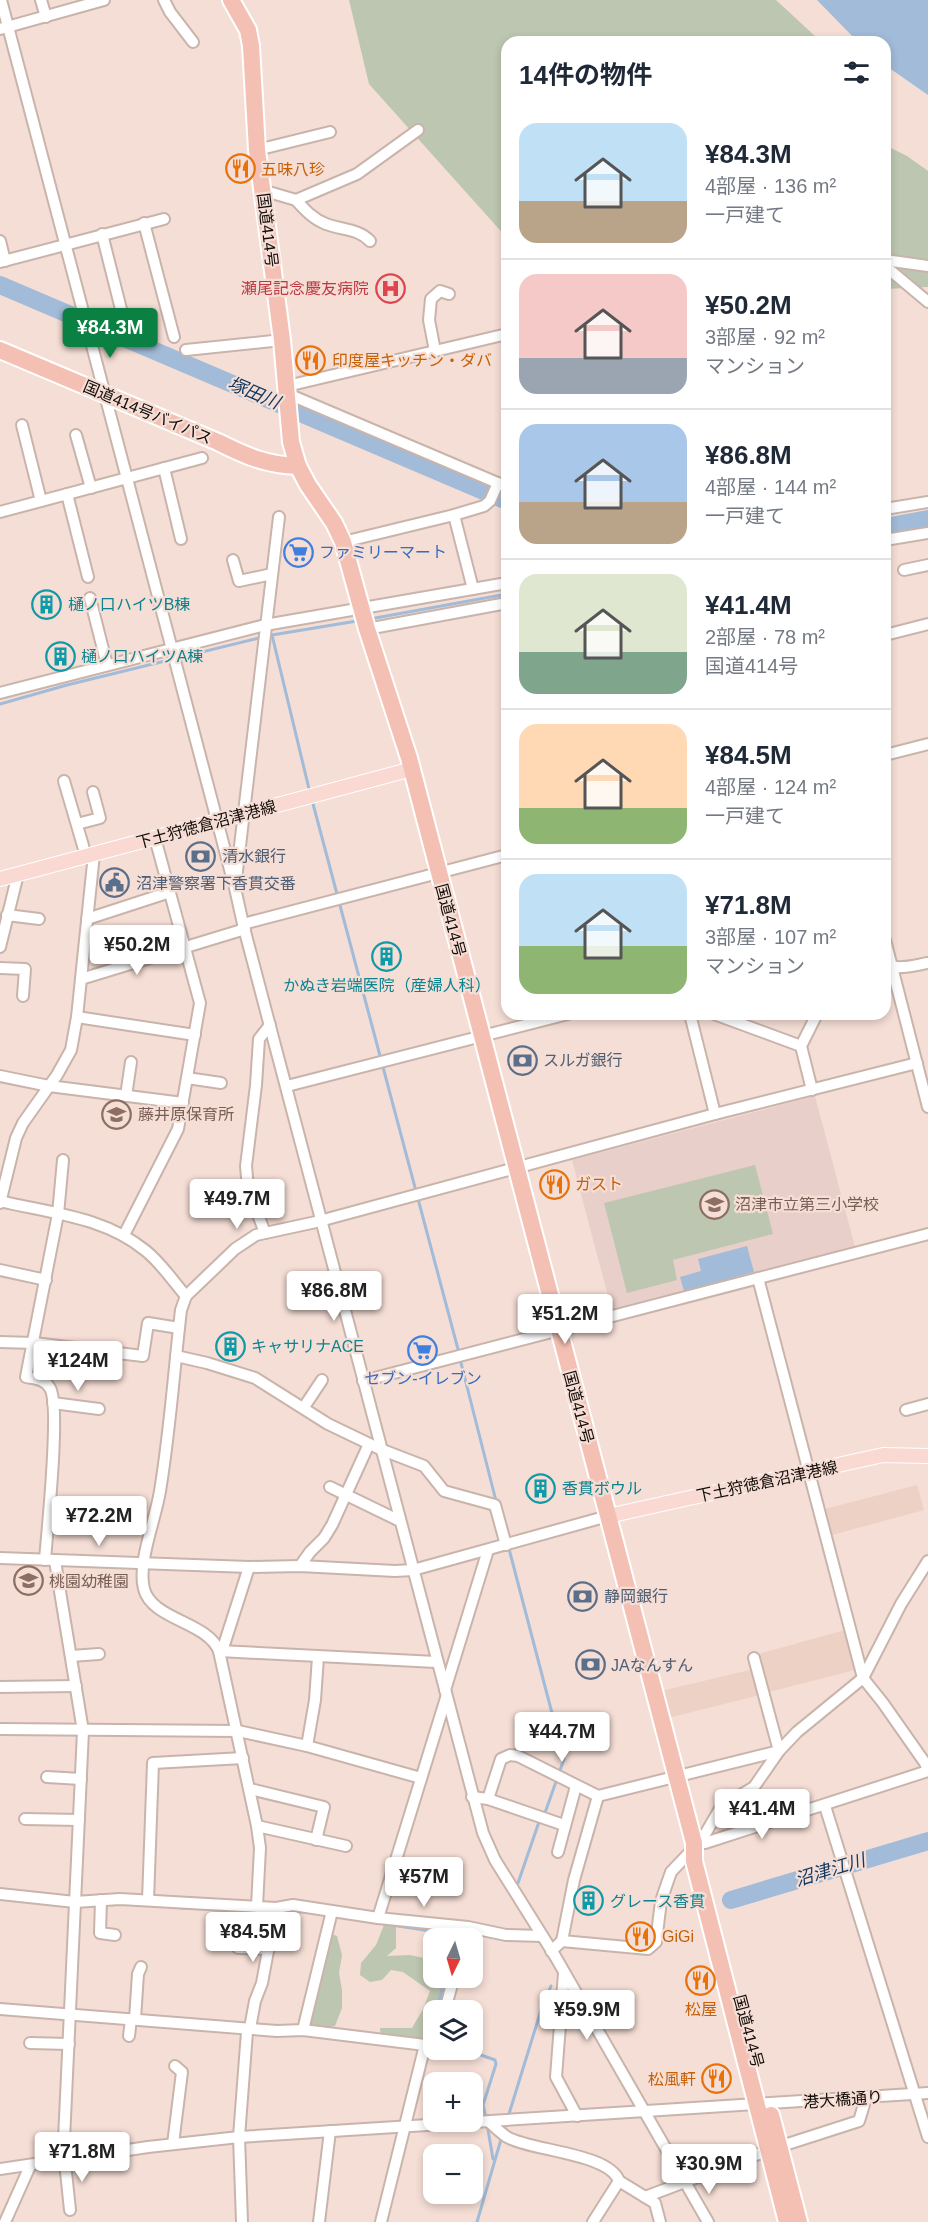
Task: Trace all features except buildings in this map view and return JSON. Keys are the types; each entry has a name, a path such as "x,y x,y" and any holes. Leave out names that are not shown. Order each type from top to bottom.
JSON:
{"highway":[{"name":"国道414号","path":"231,0 248,30 251,46 257,150 282,340 291,442 298,466 334,523 343,542 367,629 412,769 676,1778 694,1844 703,1857 774,2148 787,2222"},
{"name":"国道414号バイパス","path":"0,350 248,457 275,465 298,466"},
{"name":"国道414号","path":"774,2148 799,2222"}],"main road":[{"name":"下土狩徳倉沼津港線","path":"0,879 412,769"},
{"name":"下土狩徳倉沼津港線","path":"608,1516 883,1455 928,1456"}],"street":[{"path":"1,0 4,28 106,395 380,1449 483,1833 495,1860 646,2112 708,2222"},
{"path":"41,0 45,17"},
{"path":"4,28 104,0"},
{"path":"164,0 170,12 193,42"},
{"path":"296,200 357,174 418,130"},
{"path":"257,150 330,132"},
{"path":"262,190 296,200 308,214 325,224 363,233 370,241"},
{"path":"0,241 3,261 164,219"},
{"path":"144,223 174,337"},
{"path":"102,234 125,325"},
{"path":"891,261 928,266"},
{"path":"891,271 928,302"},
{"path":"435,351 429,320 431,299 441,291 449,294"},
{"path":"288,398 435,351 501,335"},
{"path":"186,350 282,340"},
{"path":"288,398 500,486 484,506 454,516 343,542"},
{"path":"22,425 41,501"},
{"path":"76,435 91,488"},
{"path":"0,512 202,458"},
{"path":"164,468 181,539"},
{"path":"67,494 88,577"},
{"path":"891,508 928,502"},
{"path":"454,516 473,589"},
{"path":"235,888 279,517"},
{"path":"891,539 928,532"},
{"path":"233,560 239,580 272,574"},
{"path":"904,570 928,565"},
{"path":"0,693 265,624 501,584"},
{"path":"90,598 107,665"},
{"path":"367,629 501,604"},
{"path":"891,633 928,624"},
{"path":"891,753 928,744"},
{"path":"64,781 77,824 90,855 78,1017 71,1050 23,1123 16,1138 0,1202 92,1221 124,1234 148,1252 186,1296"},
{"path":"77,824 100,818 93,792"},
{"path":"124,1234 178,1129 200,1003 155,838"},
{"path":"81,979 332,900 501,857"},
{"path":"0,947 18,874"},
{"path":"87,919 170,892"},
{"path":"8,915 39,919"},
{"path":"891,965 928,963"},
{"path":"0,968 25,969 23,996"},
{"path":"891,972 928,1107"},
{"path":"78,1017 195,1035"},
{"path":"286,1086 546,1020"},
{"path":"692,1020 715,1114"},
{"path":"730,1020 801,1046"},
{"path":"812,1090 801,1046 814,1020"},
{"path":"265,1233 248,1188 246,1166 259,1039 270,1025"},
{"path":"126,1096 132,1062"},
{"path":"257,1906 260,1848 257,1826 219,1651 213,1640 154,1605 144,1590 144,1563 160,1492 181,1310 186,1296 235,1249 256,1235 321,1220 715,1114 917,1063"},
{"path":"0,1076 49,1086 183,1103"},
{"path":"187,1078 221,1083"},
{"path":"63,1160 58,1214 26,1377 42,1380 51,1388 55,1423 50,1560 71,1656 83,1731 63,2161 70,2210"},
{"path":"363,1381 928,1234"},
{"path":"0,1270 46,1280"},
{"path":"694,1844 705,1843 825,1806 928,1771 925,1763 889,1711 863,1678 758,1278"},
{"path":"0,1342 34,1343 143,1356 148,1323 179,1328"},
{"path":"176,1356 245,1374 304,1407 328,1424 380,1449 424,1466 444,1491 495,1506 506,1545"},
{"path":"304,1407 322,1380"},
{"path":"53,1403 99,1409"},
{"path":"906,1410 928,1404"},
{"path":"300,1566 324,1538 347,1495 369,1444"},
{"path":"330,1487 400,1521"},
{"path":"0,1558 249,1567 300,1566 395,1572 413,1570 608,1516"},
{"path":"378,1918 488,1550"},
{"path":"562,1941 648,1948 653,1946 656,1942 661,1901 671,1872 691,1851 694,1844 704,1836 721,1807 754,1786 779,1751 797,1732 863,1678 901,1604 928,1561"},
{"path":"219,1651 224,1645 249,1567"},
{"path":"219,1651 436,1662"},
{"path":"71,1656 99,1653"},
{"path":"307,1746 315,1700 318,1657"},
{"path":"754,1658 779,1751"},
{"path":"0,1687 76,1686"},
{"path":"0,1729 238,1731 307,1746 421,1778"},
{"path":"488,1799 501,1759 510,1755 518,1756 598,1796 779,1751"},
{"path":"148,1900 153,1763 243,1758"},
{"path":"48,1778 81,1779"},
{"path":"558,1852 576,1786"},
{"path":"250,1789 324,1807 316,1840"},
{"path":"551,1951 562,1941 574,1880 598,1796"},
{"path":"472,1797 488,1799 564,1825"},
{"path":"825,1806 928,2137"},
{"path":"25,1819 79,1820"},
{"path":"257,1826 346,1846"},
{"path":"0,1894 75,1907 148,1900 257,1906 275,1911 293,1905 331,1914 378,1918 441,1928"},
{"path":"101,1906 100,1934 115,1935"},
{"path":"242,2222 239,2137 247,2032 262,1983 275,1911"},
{"path":"303,2030 331,1914"},
{"path":"483,1933 542,1936"},
{"path":"238,1948 269,1949"},
{"path":"129,2036 141,1967"},
{"path":"564,1973 556,2077 577,2116"},
{"path":"0,2009 278,2031 303,2030 423,2041"},
{"path":"30,2043 69,2044"},
{"path":"381,2222 424,2060"},
{"path":"173,2144 182,2072 175,2066"},
{"name":"港大橋通り","path":"0,2169 173,2144 239,2137 866,2098 928,2092"},
{"path":"645,2197 774,2148 859,2121 866,2098"},
{"path":"489,2122 509,2138 602,2164 617,2175 619,2181 656,2203 660,2222"},
{"path":"319,2222 330,2131"},
{"path":"9,2221 30,2166"},
{"path":"593,2222 619,2181"}],"shaded area":[{"name":"沼津市立第三小学校","path":"815,1096 855,1247 612,1311 572,1160"},
{"path":"917,1485 924,1510 832,1535 825,1509"},
{"path":"845,1630 855,1670 765,1693 755,1655"},
{"path":"754,1669 760,1695 668,1718 661,1691"}],"green space":[{"path":"349,0 776,0 815,36 501,36 501,231 369,84"},
{"path":"891,148 928,171 928,287 891,289"},
{"path":"755,1165 773,1234 673,1260 677,1280 627,1293 604,1203"},
{"path":"384,1925 396,1927 396,1948 387,1956 410,1955 423,1958 423,1986 403,1972 391,1970 382,1980 370,1982 360,1975 361,1963 376,1945"},
{"path":"329,1933 337,1936 342,1955 339,1973 342,2008 335,2026 321,2028 308,2024"},
{"path":"426,1988 448,1988 445,2000 426,2000 430,1991"},
{"path":"423,2009 423,2042 381,2039 380,2028 412,2028"}],"water":[{"path":"817,0 928,0 928,95 891,69 891,36 852,36"},
{"path":"747,1246 754,1272 684,1291 680,1277 701,1271 698,1259"}],"waterway":[{"name":"塚田川","path":"0,285 501,498"},
{"name":"塚田川","path":"891,526 928,519"},
{"path":"370,619 501,595"},
{"path":"272,635 357,621"},
{"path":"272,635 310,793"},
{"path":"0,704 67,685 263,637"},
{"path":"312,800 459,1353"},
{"path":"460,1359 496,1501"},
{"path":"508,1545 564,1759 518,1883"},
{"name":"沼津江川","path":"731,1900 928,1841"},
{"path":"181,1908 267,1912"},
{"path":"286,1911 303,1912"},
{"path":"372,1922 423,1930"},
{"path":"504,2130 542,2007 551,1986"},
{"path":"439,2000 442,1988"},
{"path":"483,2056 495,2060 496,2064 483,2105 486,2118"},
{"path":"487,2124 493,2159"},
{"path":"477,2222 502,2136"}],"place":[{"name":"五味八珍","path":"240,169"},
{"name":"瀬尾記念慶友病院","path":"390,288"},
{"name":"印度屋キッチン・ダバ","path":"311,360"},
{"name":"ファミリーマート","path":"298,552"},
{"name":"樋ノ口ハイツB棟","path":"47,604"},
{"name":"樋ノ口ハイツA棟","path":"60,656"},
{"name":"清水銀行","path":"201,856"},
{"name":"沼津警察署下香貫交番","path":"115,883"},
{"name":"かぬき岩端医院（産婦人科）","path":"387,957"},
{"name":"スルガ銀行","path":"522,1060"},
{"name":"藤井原保育所","path":"117,1114"},
{"name":"ガスト","path":"554,1184"},
{"name":"沼津市立第三小学校","path":"714,1204"},
{"name":"キャサリナACE","path":"230,1346"},
{"name":"セブン-イレブン","path":"423,1350"},
{"name":"香貫ボウル","path":"541,1488"},
{"name":"桃園幼稚園","path":"28,1581"},
{"name":"静岡銀行","path":"583,1596"},
{"name":"JAなんすん","path":"590,1665"},
{"name":"グレース香貫","path":"589,1901"},
{"name":"GiGi","path":"641,1936"},
{"name":"松屋","path":"701,1981"},
{"name":"松風軒","path":"717,2079"}]}
